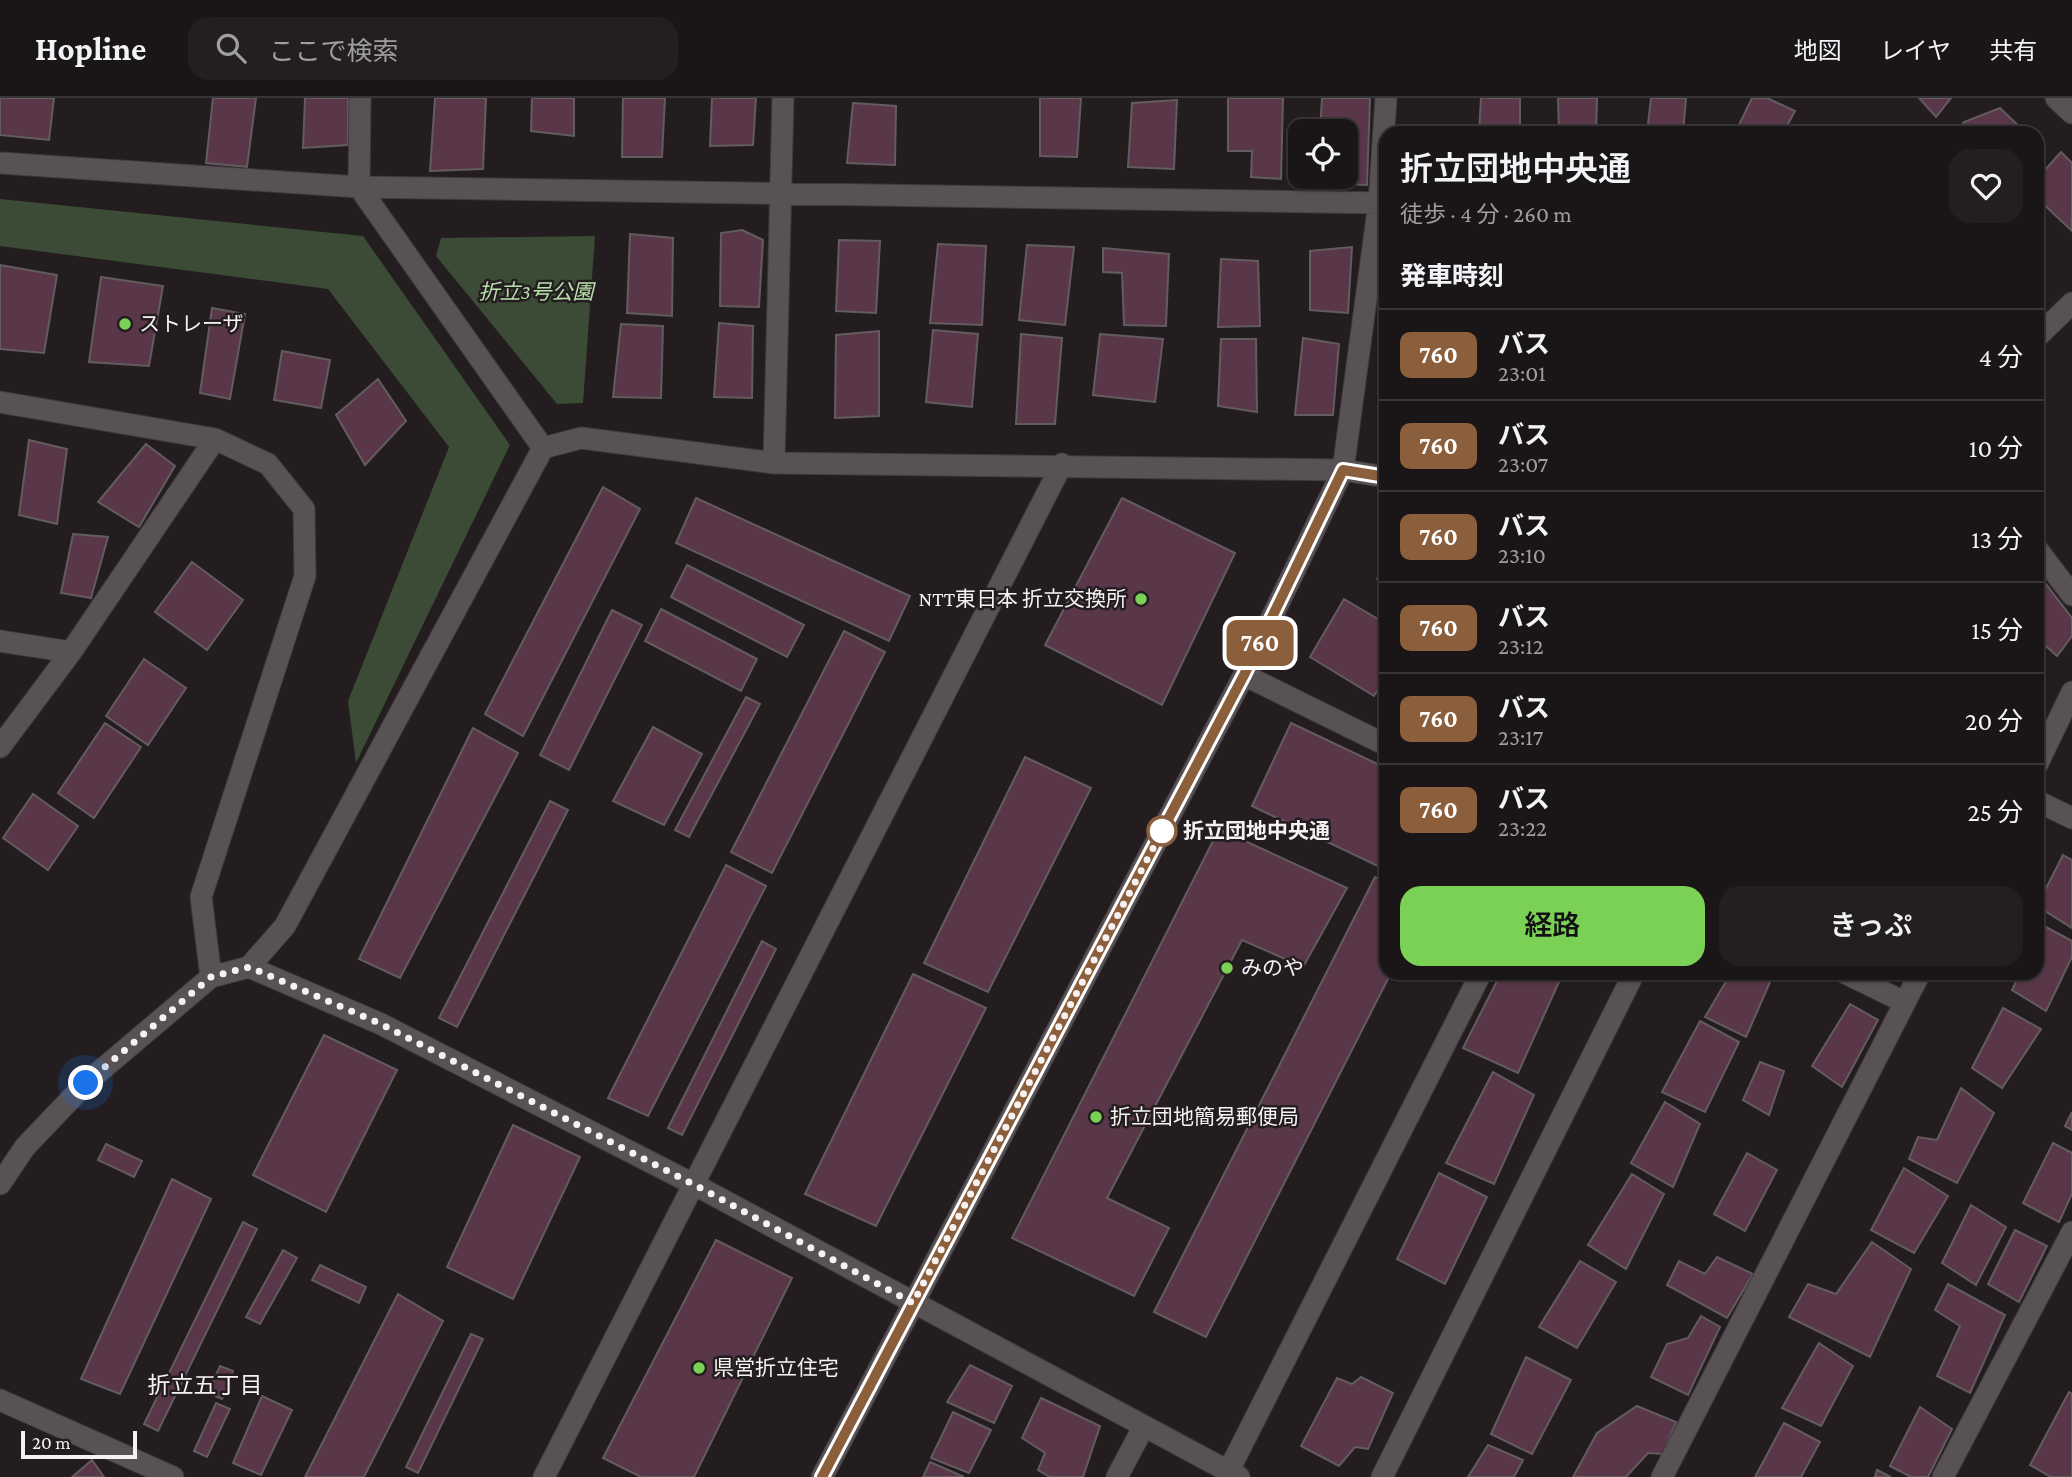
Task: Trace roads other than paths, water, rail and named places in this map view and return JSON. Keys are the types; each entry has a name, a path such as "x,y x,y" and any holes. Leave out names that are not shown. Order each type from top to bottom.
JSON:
{"street":[{"path":"360,98 359,187 543,448"},
{"path":"774,463 783,98"},
{"path":"1385,126 1386,98"},
{"path":"2056,98 2072,113"},
{"path":"0,163 359,187 1379,203"},
{"path":"822,1477 1244,675 1343,470 1379,230"},
{"path":"2044,330 2072,303"},
{"path":"0,402 215,439 268,464 304,509 305,576 201,898 211,977"},
{"path":"0,1184 25,1147 86,1083 211,977 249,967 285,926 543,448 580,438 774,463 1062,464 1343,470 1379,476"},
{"path":"0,747 71,652 215,439"},
{"path":"544,1477 1062,464"},
{"path":"2044,558 2072,595"},
{"path":"0,641 71,652"},
{"path":"1244,675 1379,742"},
{"path":"2044,750 2072,692"},
{"path":"2044,805 2072,818"},
{"path":"249,967 381,1024 695,1185 1234,1474 1478,980"},
{"path":"1382,1477 1630,980"},
{"path":"1859,980 1904,1002"},
{"path":"1662,1477 1916,980"},
{"path":"1943,1477 2072,1232"},
{"path":"0,1400 173,1477"},
{"path":"1117,1477 1144,1426"}],"place":[{"name":"ストレーザ","path":"125,324"},
{"name":"NTT東日本 折立交換所","path":"1141,599"},
{"name":"折立団地中央通","path":"1162,831"},
{"name":"みのや","path":"1227,968"},
{"name":"折立団地簡易郵便局","path":"1096,1117"},
{"name":"県営折立住宅","path":"699,1368"}],"district":[{"name":"折立五丁目","path":"205,1385"}],"park label":[{"name":"折立3号公園","path":"536,292"}]}
